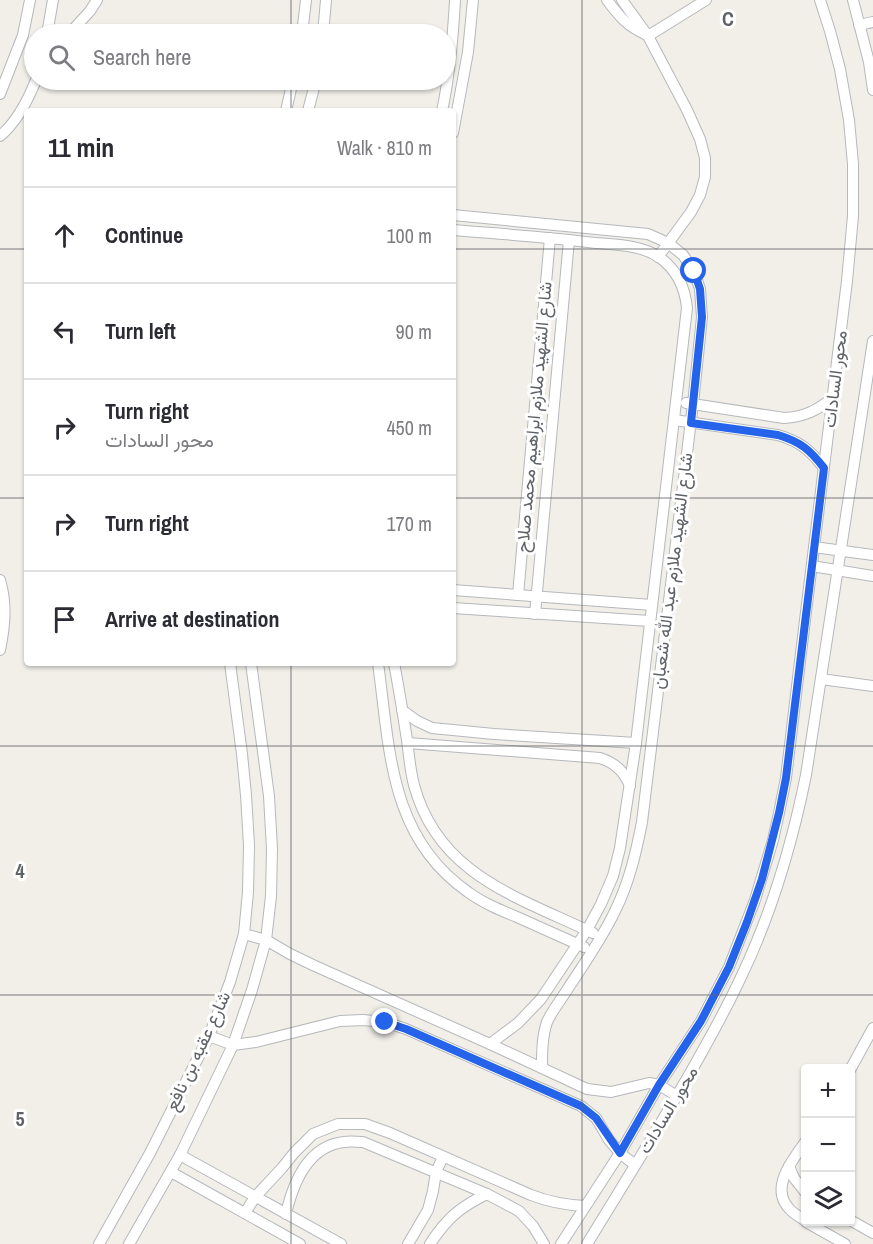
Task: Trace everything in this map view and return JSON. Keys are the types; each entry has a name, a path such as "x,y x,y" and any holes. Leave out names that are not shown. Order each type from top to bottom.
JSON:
{"street":[{"path":"26,24 30,0"},
{"path":"48,24 53,0"},
{"path":"78,24 98,0"},
{"path":"303,24 306,0"},
{"path":"324,24 326,0"},
{"path":"453,24 455,0"},
{"path":"456,117 468,52 473,0"},
{"path":"607,0 620,18 648,36"},
{"path":"622,0 648,36 700,139 705,158 705,177 700,195 691,212 658,257"},
{"path":"648,36 706,0"},
{"name":"محور السادات","path":"561,1244 701,1021 729,967 762,879 779,813 786,778 853,216 853,164 849,120 840,69 820,0"},
{"path":"853,0 873,90"},
{"path":"858,25 873,21"},
{"path":"0,94 24,35"},
{"path":"0,136 8,130 32,90"},
{"path":"287,108 291,90"},
{"path":"309,108 313,90"},
{"path":"443,108 446,90"},
{"name":"شارع الشهيد ملازم عبد الله شعبان","path":"456,214 636,232 658,237 683,255 694,271 700,289 702,317 691,423 642,822 628,881 615,912 548,1022 543,1036 542,1068"},
{"name":"شارع الشهيد ملازم عبد الله شعبان","path":"456,230 569,240 647,251 668,264 676,274 686,297 687,308 636,743 620,848 613,876 587,930 541,999 531,1012 490,1044"},
{"name":"شارع الشهيد ملازم ابراهيم محمد صلاح","path":"518,595 550,238"},
{"name":"شارع الشهيد ملازم ابراهيم محمد صلاح","path":"535,614 569,240"},
{"name":"محور السادات","path":"587,1244 677,1096 720,1020 762,929 777,886 797,820 806,776 873,341"},
{"path":"676,402 784,418 810,413 822,407 832,398"},
{"path":"674,420 792,439 804,446 824,468"},
{"path":"814,547 873,555"},
{"path":"812,566 873,576"},
{"path":"0,580 5,597 5,616 0,650"},
{"path":"456,590 652,605"},
{"path":"456,608 650,621"},
{"name":"شارع عقبه بن نافع","path":"99,1244 150,1153 209,1036 230,982 244,934 249,845 242,754 230,666"},
{"name":"شارع عقبه بن نافع","path":"129,1244 180,1155 233,1045 266,940 271,896 272,849 269,796 251,666"},
{"path":"378,666 393,774 405,813 426,851 438,866 469,893 488,904 592,951"},
{"path":"395,666 414,786 429,823 451,853 480,878 497,888 602,936"},
{"path":"821,679 873,686"},
{"path":"402,710 432,728 636,743"},
{"path":"408,743 600,758 619,768 630,786"},
{"path":"244,934 266,940 315,966 579,1086 594,1091 619,1091 644,1083 659,1085 677,1096"},
{"path":"209,1036 233,1045 256,1042 340,1021 385,1022 406,1029 581,1106 596,1118 620,1153 635,1165"},
{"path":"853,1064 873,1028"},
{"path":"245,1213 255,1197 313,1134 338,1124 365,1124 548,1201 585,1206"},
{"path":"286,1214 294,1186 308,1161 324,1148 343,1142 363,1142 487,1194 519,1211 533,1226 544,1244"},
{"path":"801,1149 783,1179 782,1192 785,1205 801,1217"},
{"path":"180,1155 340,1244"},
{"path":"408,1244 428,1210 436,1172 443,1157"},
{"path":"789,1167 801,1187"},
{"path":"171,1172 300,1244"},
{"path":"430,1244 450,1217 467,1203 487,1194"},
{"path":"855,1223 873,1233"},
{"path":"814,1226 845,1244"}],"route":[{"path":"385,1022 406,1029 581,1106 596,1118 620,1153 659,1085 701,1021 729,967 762,879 786,778 824,468 804,446 792,439 691,423 702,317 700,289 694,271"}]}
